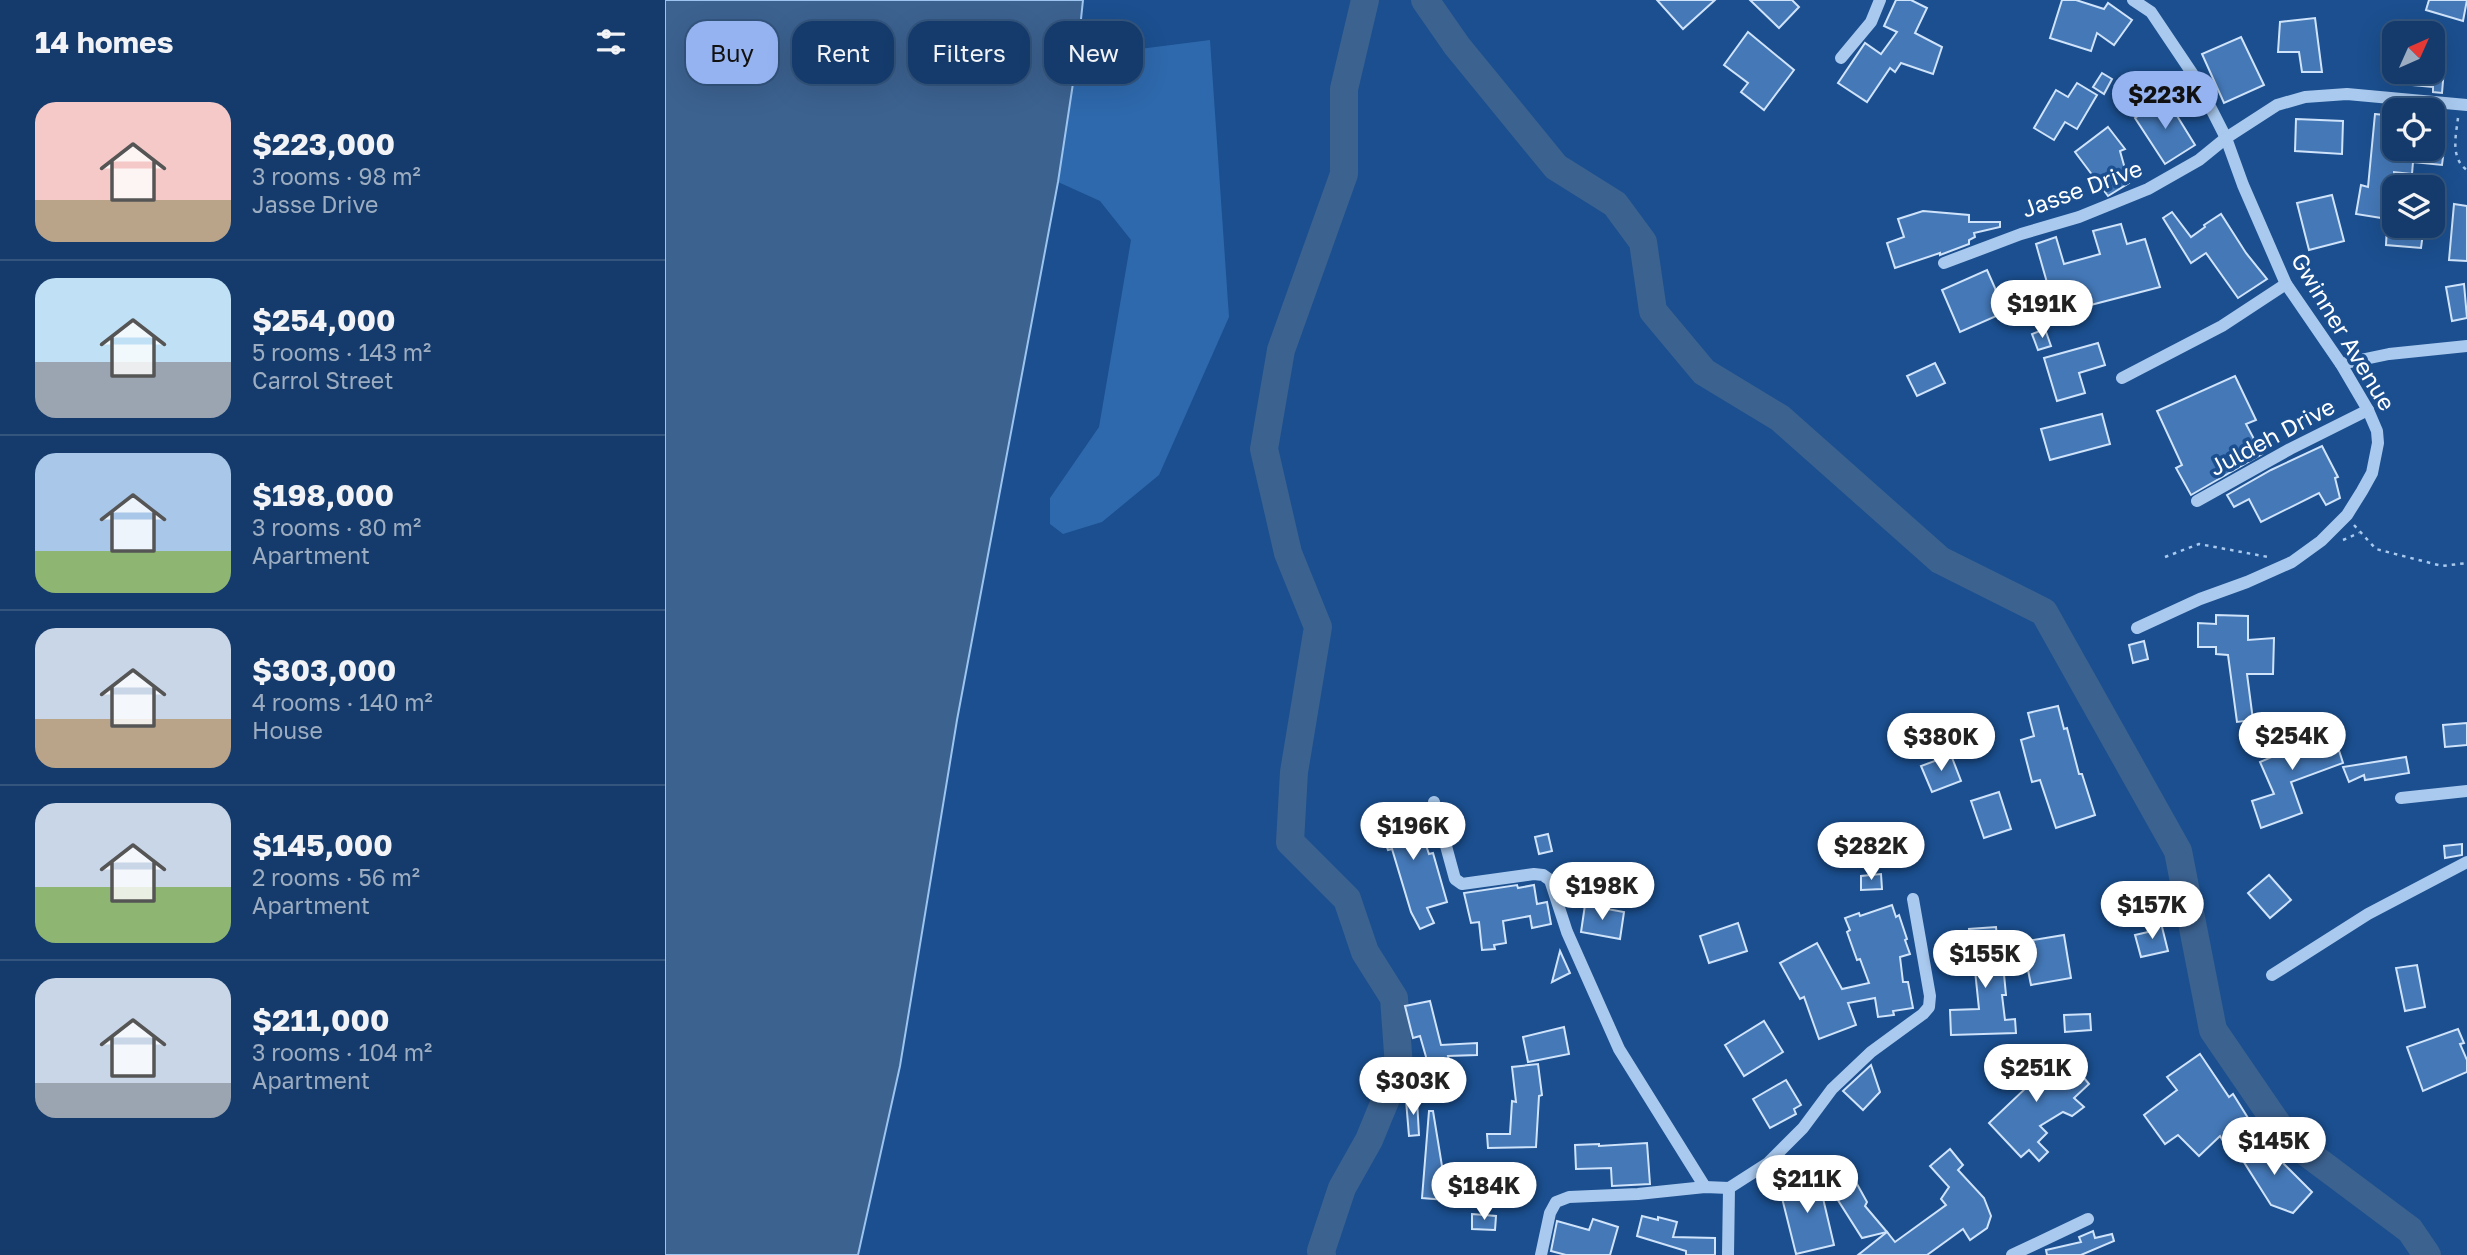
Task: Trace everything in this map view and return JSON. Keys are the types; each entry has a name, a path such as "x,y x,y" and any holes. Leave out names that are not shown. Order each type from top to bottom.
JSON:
{"street":[{"path":"1841,58 1871,22 1880,0"},
{"name":"Gwinner Avenue","path":"2133,0 2151,12 2196,79 2226,138 2243,185 2286,284 2341,364 2377,431 2378,443 2372,473 2347,515"},
{"path":"2151,12 2159,0"},
{"name":"Jasse Drive","path":"1944,263 2021,234 2079,217 2148,189 2199,160 2226,138 2277,105 2305,97 2347,94 2463,105"},
{"path":"2122,378 2222,326 2286,284"},
{"path":"2341,364 2389,354 2467,346"},
{"name":"Juldeh Drive","path":"2197,502 2290,449 2368,410"},
{"path":"2137,628 2292,562 2321,541 2347,515"},
{"path":"2401,798 2467,791"},
{"path":"1434,802 1455,879 1462,884 1534,874 1543,875 1550,880 1567,932 1619,1049 1705,1186"},
{"path":"2273,975 2368,914 2467,862"},
{"path":"1541,1255 1550,1213 1556,1202 1569,1197 1638,1194 1705,1186 1729,1188 1778,1153 1803,1128 1832,1089 1871,1052 1929,1007 1930,996 1913,900"},
{"path":"1728,1255 1729,1188"},
{"path":"2012,1255 2088,1219"}],"path":[{"path":"2463,105 2455,148 2461,165 2467,170"},
{"path":"2347,515 2359,533 2376,549 2442,566 2467,563"},
{"path":"2336,542 2359,533"},
{"path":"2165,557 2199,544 2292,562"}],"shaded area":[{"path":"665,0 1083,0 1081,21 1044,21 1044,84 1073,84 1058,182 957,720 900,1066 858,1255 665,1255"},
{"path":"1210,40 1229,317 1159,475 1102,522 1063,534 1050,524 1050,498 1099,427 1131,240 1100,201 1058,182 1073,84 1143,84 1143,49"}],"building":[{"path":"1657,0 1715,0 1683,29"},
{"path":"1750,0 1792,0 1799,7 1779,28"},
{"path":"1896,0 1911,0 1927,8 1915,33 1942,47 1933,74 1901,63 1895,72 1890,68 1867,102 1838,83 1865,43 1881,54 1897,32 1884,26"},
{"path":"2062,0 2076,0 2104,9 2108,3 2132,20 2114,45 2097,33 2091,51 2050,38"},
{"path":"2429,0 2467,0 2463,21 2426,10"},
{"path":"2315,18 2322,72 2302,72 2299,52 2278,52 2280,22"},
{"path":"1748,32 1794,70 1764,110 1741,92 1748,83 1724,65"},
{"path":"2241,37 2264,85 2224,103 2202,54"},
{"path":"2102,73 2112,79 2104,94 2093,87"},
{"path":"2077,83 2097,95 2077,129 2065,122 2054,140 2034,128 2056,90 2068,97"},
{"path":"2443,84 2442,93 2433,92 2433,87 2413,85"},
{"path":"2166,98 2195,145 2165,164 2135,118"},
{"path":"2375,114 2382,115 2382,161 2442,161 2442,165 2413,162 2412,174 2394,172 2394,175 2382,175 2382,218 2356,214 2361,185 2368,187"},
{"path":"2296,119 2343,121 2342,154 2295,151"},
{"path":"2108,127 2125,149 2120,151 2129,183 2108,196 2075,152"},
{"path":"2332,195 2344,241 2309,250 2297,203"},
{"path":"2454,204 2467,206 2467,261 2449,260"},
{"path":"1923,211 1969,215 1969,222 2000,222 2000,227 1974,233 1975,237 1969,240 1969,244 1895,268 1887,243 1904,237 1898,219"},
{"path":"2172,212 2191,237 2221,214 2246,253 2267,279 2238,298 2206,253 2191,263 2163,218"},
{"path":"2121,224 2127,244 2145,239 2160,287 2056,314 2036,244 2056,237 2064,264 2100,254 2093,231"},
{"path":"2386,238 2422,238 2421,248 2386,245"},
{"path":"1987,270 1995,288 2001,314 1960,332 1942,290"},
{"path":"2464,284 2467,318 2452,321 2446,287"},
{"path":"2045,329 2051,346 2038,350 2032,334"},
{"path":"2098,343 2105,365 2079,373 2085,393 2057,401 2044,358"},
{"path":"1935,363 1945,383 1917,396 1907,376"},
{"path":"2235,376 2256,420 2246,424 2262,454 2191,495 2176,468 2182,465 2157,411"},
{"path":"2102,414 2110,444 2050,460 2041,429"},
{"path":"2322,446 2338,477 2335,478 2340,498 2326,505 2319,493 2261,522 2249,499 2234,507 2227,495"},
{"path":"2216,615 2248,616 2248,640 2274,638 2273,674 2247,674 2253,720 2237,722 2228,655 2216,654 2216,647 2198,647 2198,623 2216,624"},
{"path":"2144,641 2148,659 2133,663 2129,645"},
{"path":"2058,706 2095,815 2056,828 2040,780 2032,782 2021,740 2034,736 2028,713"},
{"path":"2467,723 2467,745 2445,747 2443,725"},
{"path":"2298,726 2300,745 2334,735 2343,763 2291,782 2302,813 2261,828 2252,801 2274,794 2260,762 2274,756 2266,733"},
{"path":"1951,755 1961,781 1932,792 1921,766"},
{"path":"2406,757 2409,773 2365,780 2364,775 2349,782 2343,767"},
{"path":"1999,792 2011,829 1984,838 1971,801"},
{"path":"1407,806 1411,817 1423,813 1428,825 1420,828 1429,854 1433,853 1447,902 1427,908 1434,923 1420,929 1411,912 1392,849 1388,850 1376,816"},
{"path":"1548,834 1552,851 1539,854 1535,837"},
{"path":"2462,844 2462,855 2445,858 2444,846"},
{"path":"1881,874 1882,889 1861,890 1861,876"},
{"path":"2269,875 2291,900 2270,918 2248,893"},
{"path":"1517,885 1518,888 1534,885 1537,904 1547,902 1551,924 1532,928 1530,916 1503,921 1506,943 1494,945 1495,949 1482,950 1479,922 1471,923 1464,893"},
{"path":"1585,905 1624,912 1620,939 1581,932"},
{"path":"1892,905 1896,917 1899,915 1907,939 1905,940 1910,954 1900,957 1903,982 1908,982 1913,1008 1878,1017 1875,998 1848,1003 1856,1025 1819,1039 1804,997 1800,999 1780,963 1817,943 1842,989 1869,983 1860,959 1857,960 1845,918"},
{"path":"1738,923 1747,951 1709,963 1700,936"},
{"path":"2161,923 2168,951 2141,957 2135,935 2148,932 2147,927"},
{"path":"1996,927 2006,995 2002,995 2005,1020 2015,1019 2016,1033 1951,1035 1950,1010 1979,1009 1969,929"},
{"path":"2064,935 2071,978 2031,985 2027,965 2033,964 2030,945 2034,944 2033,940"},
{"path":"1560,951 1570,973 1552,982"},
{"path":"2417,965 2425,1007 2405,1011 2396,968"},
{"path":"1430,1001 1441,1045 1477,1043 1477,1055 1448,1056 1453,1076 1433,1081 1420,1036 1413,1038 1405,1006"},
{"path":"2090,1014 2091,1030 2065,1032 2064,1015"},
{"path":"1764,1021 1783,1052 1744,1076 1725,1045"},
{"path":"1564,1027 1569,1054 1528,1062 1523,1037"},
{"path":"2458,1029 2464,1043 2460,1044 2467,1060 2467,1072 2423,1091 2407,1047"},
{"path":"2007,1053 2022,1054 2022,1058 2034,1059 2046,1081 2059,1069 2080,1073 2089,1084 2074,1098 2084,1107 2072,1116 2063,1112 2040,1126 2047,1133 2038,1142 2048,1152 2039,1161 2029,1150 2021,1157 1989,1123 2027,1087 2006,1086"},
{"path":"2200,1054 2229,1097 2233,1094 2253,1126 2225,1144 2220,1136 2199,1156 2178,1135 2165,1144 2144,1115 2177,1090 2167,1077"},
{"path":"1538,1064 1542,1095 1539,1096 1536,1147 1488,1148 1487,1134 1510,1134 1512,1101 1516,1102 1512,1067"},
{"path":"1871,1065 1880,1092 1863,1110 1843,1091"},
{"path":"1786,1080 1801,1105 1794,1109 1796,1114 1770,1128 1753,1099"},
{"path":"1406,1100 1417,1100 1419,1135 1409,1136"},
{"path":"1429,1111 1433,1111 1442,1166 1461,1167 1458,1201 1422,1198"},
{"path":"2251,1131 2312,1192 2293,1213 2271,1205 2242,1159"},
{"path":"1647,1143 1650,1184 1612,1186 1611,1168 1576,1169 1575,1145"},
{"path":"1950,1149 1963,1165 1958,1170 1984,1198 1991,1216 1987,1228 1970,1240 1963,1229 1927,1255 1858,1255 1887,1232 1895,1242 1946,1205 1941,1199 1949,1187 1930,1166"},
{"path":"1847,1166 1867,1202 1865,1206 1887,1232 1862,1238 1829,1186"},
{"path":"1818,1177 1834,1245 1796,1254 1779,1186"},
{"path":"1472,1214 1496,1216 1495,1230 1472,1229"},
{"path":"1642,1216 1677,1222 1673,1237 1715,1238 1715,1255 1686,1255 1686,1251 1637,1236"},
{"path":"1593,1219 1618,1227 1610,1255 1566,1255 1551,1251 1557,1221 1589,1230"},
{"path":"2093,1231 2095,1238 2112,1234 2114,1241 2081,1255 2047,1255 2046,1250 2081,1242 2079,1237"}],"waterway":[{"path":"1322,1255 1321,1251 1342,1188 1369,1140 1399,1067 1394,998 1365,952 1347,899 1290,842 1294,772 1318,627 1288,553 1264,449 1281,350 1344,174 1344,89 1365,0"},
{"path":"1425,0 1457,46 1556,167 1615,204 1643,242 1653,311 1704,372 1780,418 1940,560 2044,612 2178,851 2213,1030 2287,1138 2410,1230 2427,1255"}]}
